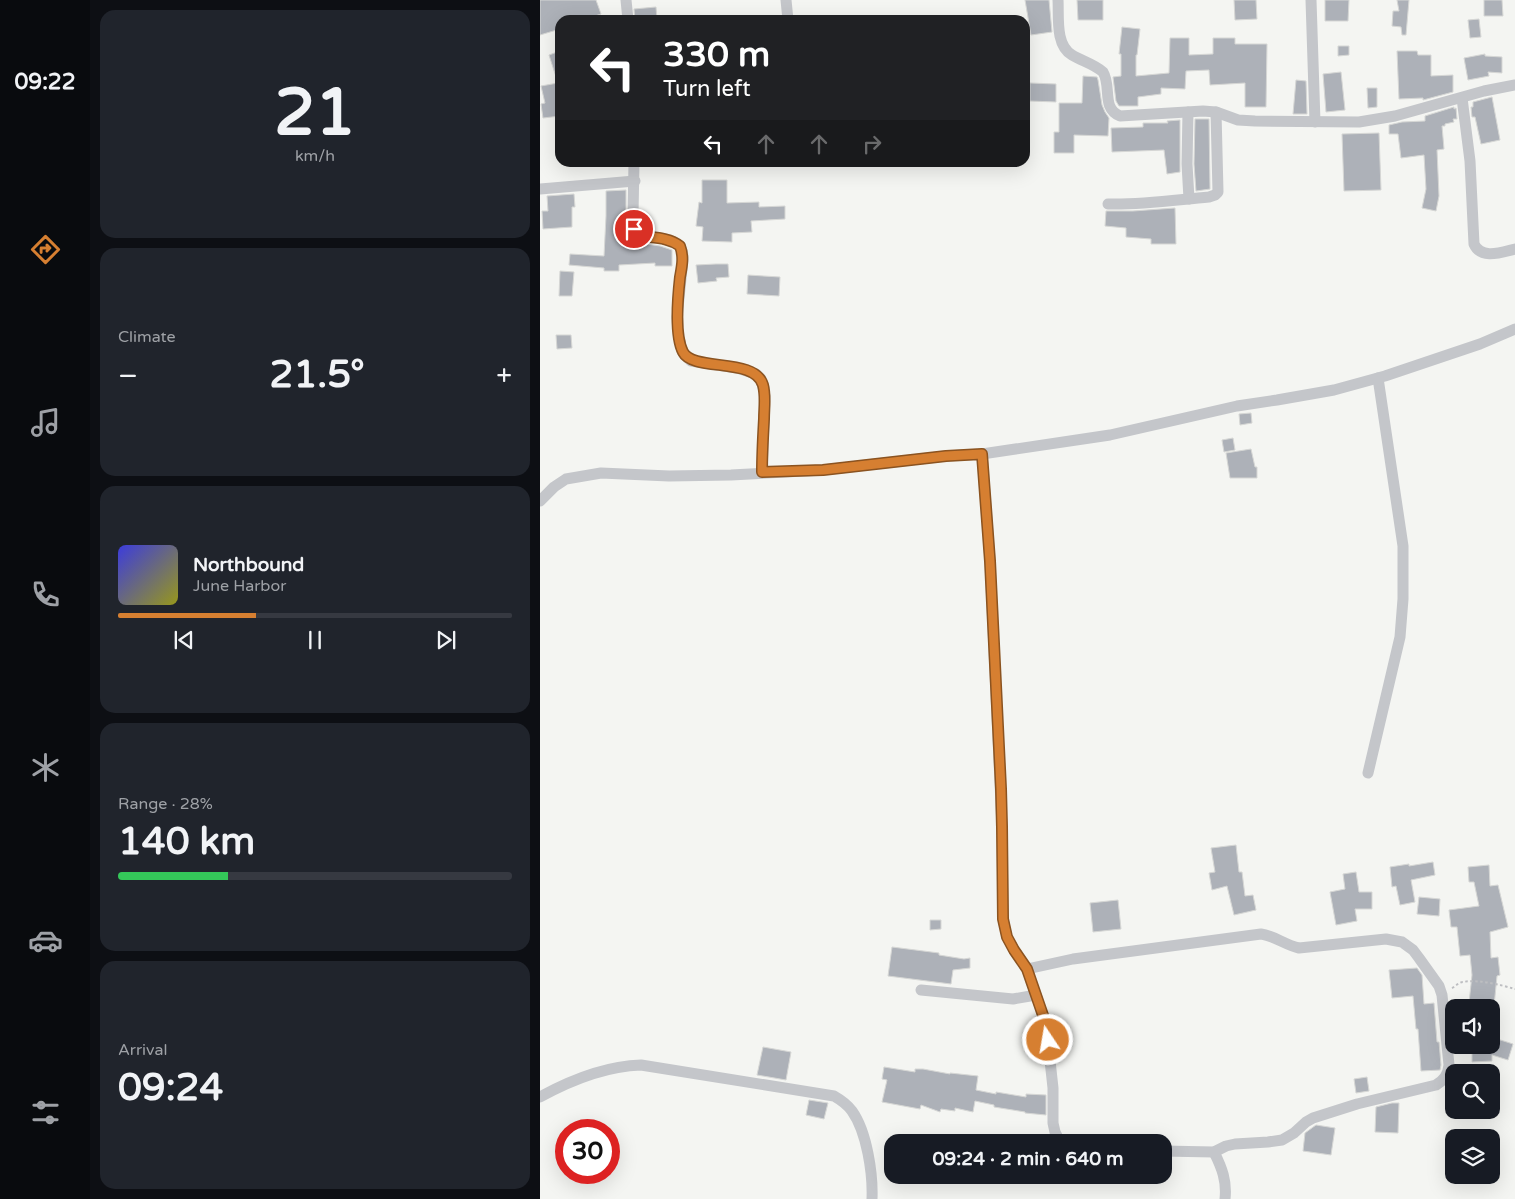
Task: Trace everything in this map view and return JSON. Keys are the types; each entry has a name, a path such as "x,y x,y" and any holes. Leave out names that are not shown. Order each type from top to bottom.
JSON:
{"street":[{"path":"626,0 628,15"},
{"path":"786,0 788,15"},
{"path":"1058,0 1060,39 1063,47 1070,54 1103,72 1106,77 1109,106 1112,112 1120,116 1216,112 1238,120 1359,122 1395,116 1515,85"},
{"path":"1312,0 1315,122"},
{"path":"1462,98 1470,161 1474,244 1477,250 1483,254 1515,249"},
{"path":"1188,112 1187,164 1189,199"},
{"path":"1108,204 1189,199 1215,195 1218,192 1216,112"},
{"path":"634,167 634,229 640,236 667,239 674,242 680,246 682,252 683,259 677,318 683,353 692,361 737,368 756,374 761,379 765,396 762,472"},
{"path":"540,188 634,181"},
{"path":"540,501 554,487 566,479 602,473 670,476 823,470 946,456 982,454 1110,435 1237,406 1334,390 1378,378 1480,344 1515,329"},
{"path":"1368,773 1400,637 1403,599 1403,546 1378,378"},
{"path":"982,454 990,561 1002,817 1003,919 1007,937 1027,969 1046,1024 1053,1088 1053,1123 1056,1134"},
{"path":"1027,969 1073,960 1250,934 1267,935 1284,944 1298,948 1386,940 1402,942 1413,950 1439,986 1442,995 1449,1065 1448,1072 1442,1081 1436,1085 1357,1104 1313,1118 1282,1140 1235,1144 1214,1152 1172,1151"},
{"path":"921,990 1013,999 1036,995"},
{"path":"540,1097 582,1077 623,1066 641,1065 834,1096 845,1103 858,1121 870,1169 872,1199"},
{"path":"1214,1152 1225,1177 1225,1199"}],"path":[{"path":"1442,995 1462,982 1498,984 1515,989"}],"building":[{"path":"540,0 596,0 601,14 555,15 555,30 540,35"},
{"path":"1025,0 1049,0 1052,32 1031,35 1030,15 1028,15"},
{"path":"1077,0 1103,0 1103,20 1078,20"},
{"path":"1234,0 1256,0 1257,19 1235,20"},
{"path":"1325,0 1349,0 1348,21 1325,21"},
{"path":"1397,0 1409,0 1406,35 1402,35 1401,27 1392,26 1393,11 1399,11"},
{"path":"1484,0 1502,0 1503,16 1484,16"},
{"path":"656,7 657,15 635,15 634,9"},
{"path":"1479,19 1481,37 1470,38 1468,20"},
{"path":"1122,27 1140,29 1136,55 1136,76 1169,73 1170,38 1189,38 1189,55 1213,54 1213,38 1235,38 1235,44 1267,44 1266,107 1245,107 1245,83 1210,85 1209,70 1186,71 1185,89 1161,88 1161,94 1138,97 1138,106 1119,106 1116,101 1113,77 1121,76 1121,54 1119,54"},
{"path":"1338,46 1349,46 1349,55 1338,56"},
{"path":"1397,51 1417,51 1418,55 1431,55 1431,76 1453,75 1453,92 1423,100 1423,98 1399,99"},
{"path":"555,53 555,74 549,55"},
{"path":"1485,54 1485,56 1502,57 1502,73 1488,72 1489,76 1468,80 1464,58"},
{"path":"1341,72 1345,110 1326,112 1323,74"},
{"path":"1083,76 1097,77 1102,105 1109,118 1108,136 1074,135 1074,153 1054,153 1054,132 1059,132 1059,103 1082,103"},
{"path":"1296,80 1306,81 1307,114 1293,114"},
{"path":"1030,83 1056,84 1056,102 1030,101"},
{"path":"555,84 555,117 543,118 541,104 545,103 541,86"},
{"path":"1367,88 1377,88 1377,107 1368,108"},
{"path":"1492,97 1500,140 1481,144 1475,117 1472,117 1471,107 1473,107 1473,102"},
{"path":"1454,107 1454,109 1456,108 1457,119 1453,119 1454,122 1442,126 1444,149 1437,150 1439,196 1436,211 1422,208 1426,189 1424,155 1401,158 1398,134 1389,134 1389,125 1402,122 1425,121 1425,116"},
{"path":"1195,119 1209,119 1210,189 1196,191 1194,164"},
{"path":"1180,120 1180,172 1167,174 1164,150 1112,152 1111,128 1143,127 1143,123 1168,123 1167,121"},
{"path":"1379,133 1381,190 1344,191 1342,134"},
{"path":"702,180 727,180 727,203 759,202 759,207 785,206 785,219 751,221 752,232 732,233 732,242 702,241 703,227 696,226 699,202 702,203"},
{"path":"626,190 628,239 672,250 672,266 655,266 655,263 619,265 619,271 604,271 604,268 569,265 570,254 604,256 606,191"},
{"path":"574,194 575,207 572,207 572,227 543,229 542,211 548,211 547,196"},
{"path":"1175,208 1176,244 1151,244 1151,239 1126,237 1126,228 1105,226 1106,211"},
{"path":"728,264 729,277 716,278 717,281 698,283 696,265"},
{"path":"560,271 574,272 572,296 559,296"},
{"path":"748,275 780,277 779,296 747,294"},
{"path":"556,335 571,335 572,348 557,349"},
{"path":"1251,413 1252,423 1240,425 1239,414"},
{"path":"1233,438 1235,450 1224,452 1222,440"},
{"path":"1251,449 1255,467 1257,467 1257,478 1230,478 1226,453"},
{"path":"1236,845 1239,872 1242,872 1245,896 1253,895 1256,910 1234,915 1227,886 1212,890 1209,873 1215,872 1211,848"},
{"path":"1433,862 1435,875 1411,880 1415,902 1400,905 1396,886 1392,887 1390,867"},
{"path":"1489,865 1490,886 1498,885 1508,927 1490,932 1491,958 1498,957 1500,975 1497,976 1495,999 1469,999 1472,975 1470,955 1460,956 1457,927 1451,927 1449,910 1479,906 1474,882 1469,882 1468,867"},
{"path":"1356,872 1359,892 1372,892 1372,909 1355,909 1357,921 1336,925 1330,892 1345,889 1343,874"},
{"path":"1419,897 1440,899 1439,916 1417,914"},
{"path":"1118,900 1121,929 1093,932 1090,903"},
{"path":"930,920 941,920 941,929 930,930"},
{"path":"892,947 939,953 939,955 964,959 970,958 970,968 953,970 951,984 888,976"},
{"path":"1417,968 1422,975 1424,1004 1434,1003 1437,1042 1439,1042 1440,1070 1421,1071 1413,996 1392,998 1389,970"},
{"path":"1500,1040 1513,1044 1508,1060 1492,1055 1492,1061 1472,1062 1472,1054 1500,1054"},
{"path":"763,1047 791,1052 786,1080 757,1075"},
{"path":"884,1067 915,1072 915,1069 923,1069 950,1074 978,1076 976,1090 996,1094 996,1092 1026,1097 1026,1094 1046,1095 1046,1115 994,1107 994,1105 975,1101 973,1112 955,1108 955,1111 941,1109 940,1112 921,1105 920,1109 882,1102 887,1080 882,1079"},
{"path":"1367,1077 1369,1091 1356,1093 1354,1079"},
{"path":"809,1100 828,1103 824,1119 806,1115"},
{"path":"1399,1103 1398,1133 1375,1132 1376,1107"},
{"path":"1316,1125 1335,1128 1331,1155 1303,1151 1305,1133"}],"route":[{"path":"634,229 640,236 667,239 680,246 683,259 677,318 683,353 692,361 737,368 756,374 761,379 765,396 762,472 823,470 946,456 982,454 990,561 1001,789 1003,919 1007,937 1027,969 1046,1024 1048,1040"}]}
